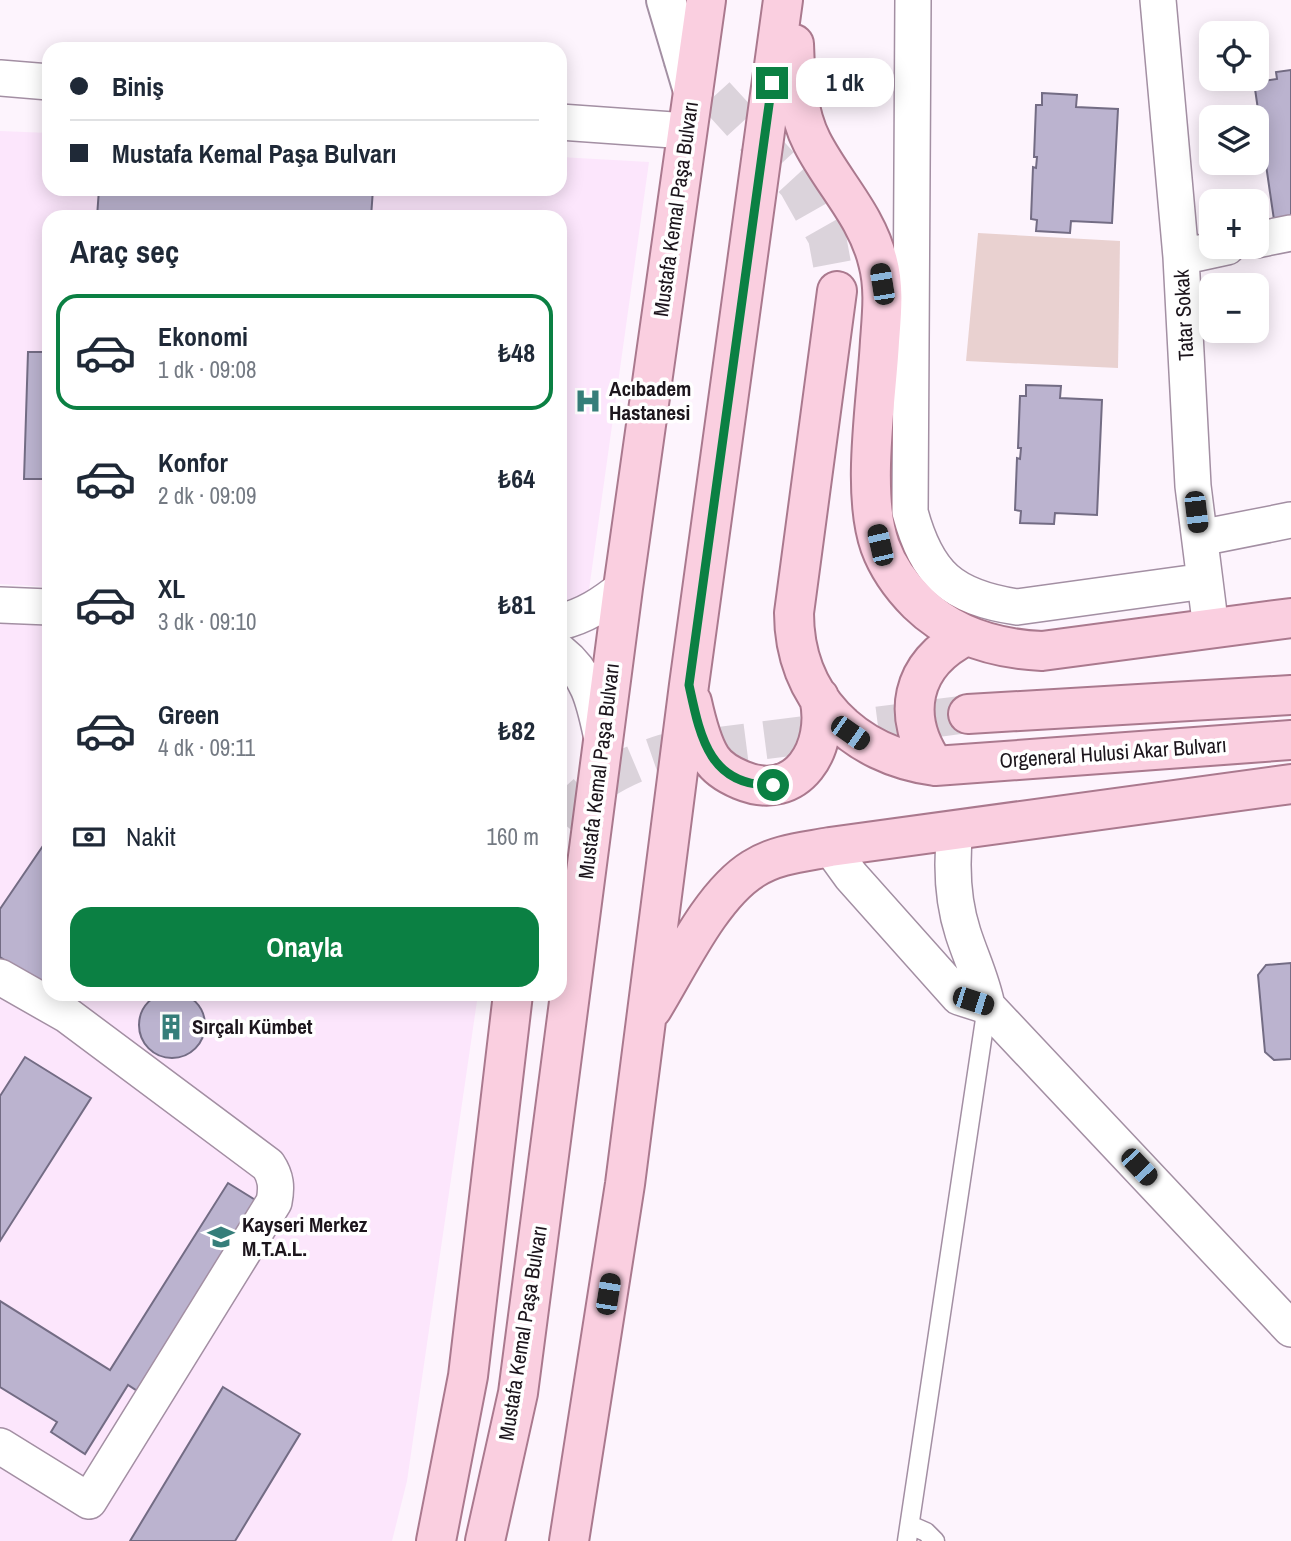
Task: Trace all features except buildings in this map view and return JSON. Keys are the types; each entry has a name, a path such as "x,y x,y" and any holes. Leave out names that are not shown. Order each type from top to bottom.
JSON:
{"main road":[{"name":"Mustafa Kemal Paşa Bulvarı","path":"485,1541 518,1393 623,588 706,0"},
{"path":"569,1541 625,1184 689,685 783,0"},
{"path":"793,0 794,69 803,118 811,141 863,221 879,265 883,303 874,521 880,545 891,569 906,591 934,616 966,636 1003,648 1042,651 1291,618"},
{"path":"689,685 695,716 711,758 720,769 759,785 787,781 808,764 817,747 822,726 819,697 798,657 794,613 837,291"},
{"path":"935,766 918,737 914,720 918,686 925,670 936,656 950,644 966,636"},
{"path":"968,714 1291,695"},
{"name":"Orgeneral Hulusi Akar Bulvarı","path":"819,697 850,733 869,747 891,757 935,766 1291,740"},
{"path":"646,1020 719,900 735,883 769,861 830,847 1291,784"},
{"path":"436,1541 468,1376 512,1001"}],"street":[{"path":"666,0 693,91"},
{"path":"913,0 910,512 918,543 934,568 956,589 986,602 1017,607 1205,581"},
{"name":"Tatar Sokak","path":"1158,0 1181,257 1193,486 1211,629"},
{"path":"0,78 42,81"},
{"path":"567,122 687,131"},
{"path":"1269,237 1291,233"},
{"path":"1181,257 1199,253"},
{"path":"1200,538 1291,520"},
{"path":"567,620 594,610 623,588"},
{"path":"0,605 42,607"},
{"path":"567,659 582,673 590,689 603,743"},
{"path":"955,830 952,857 956,907 970,955 981,979 987,1006"},
{"path":"830,847 851,876 959,997 987,1006 1291,1329"},
{"path":"0,978 42,999"},
{"path":"0,1446 89,1501 274,1202 276,1189 276,1180 268,1165 45,1001"}],"lane":[{"path":"935,1541 926,1532 908,1533 987,1006"}],"shaded area":[{"name":"Acıbadem Hastanesi","path":"0,131 42,133 42,196 567,196 567,157 649,162 586,611 567,610 567,210 42,210 42,587 0,584"},
{"path":"978,233 1120,241 1118,368 966,361"},
{"name":"Kayseri Merkez M.T.A.L.","path":"0,623 42,624 42,1001 477,1001 407,1481 392,1541 0,1541"}],"tunnel":[{"path":"677,53 797,184 827,237 837,291"},
{"path":"567,813 606,778 665,753 968,714"}],"place":[{"name":"Acıbadem Hastanesi","path":"588,401"},
{"name":"Sırçalı Kümbet","path":"171,1027"},
{"name":"Kayseri Merkez M.T.A.L.","path":"221,1237"}],"route":[{"path":"772,83 689,685 695,716 705,745 720,769 745,782 773,785"}]}
